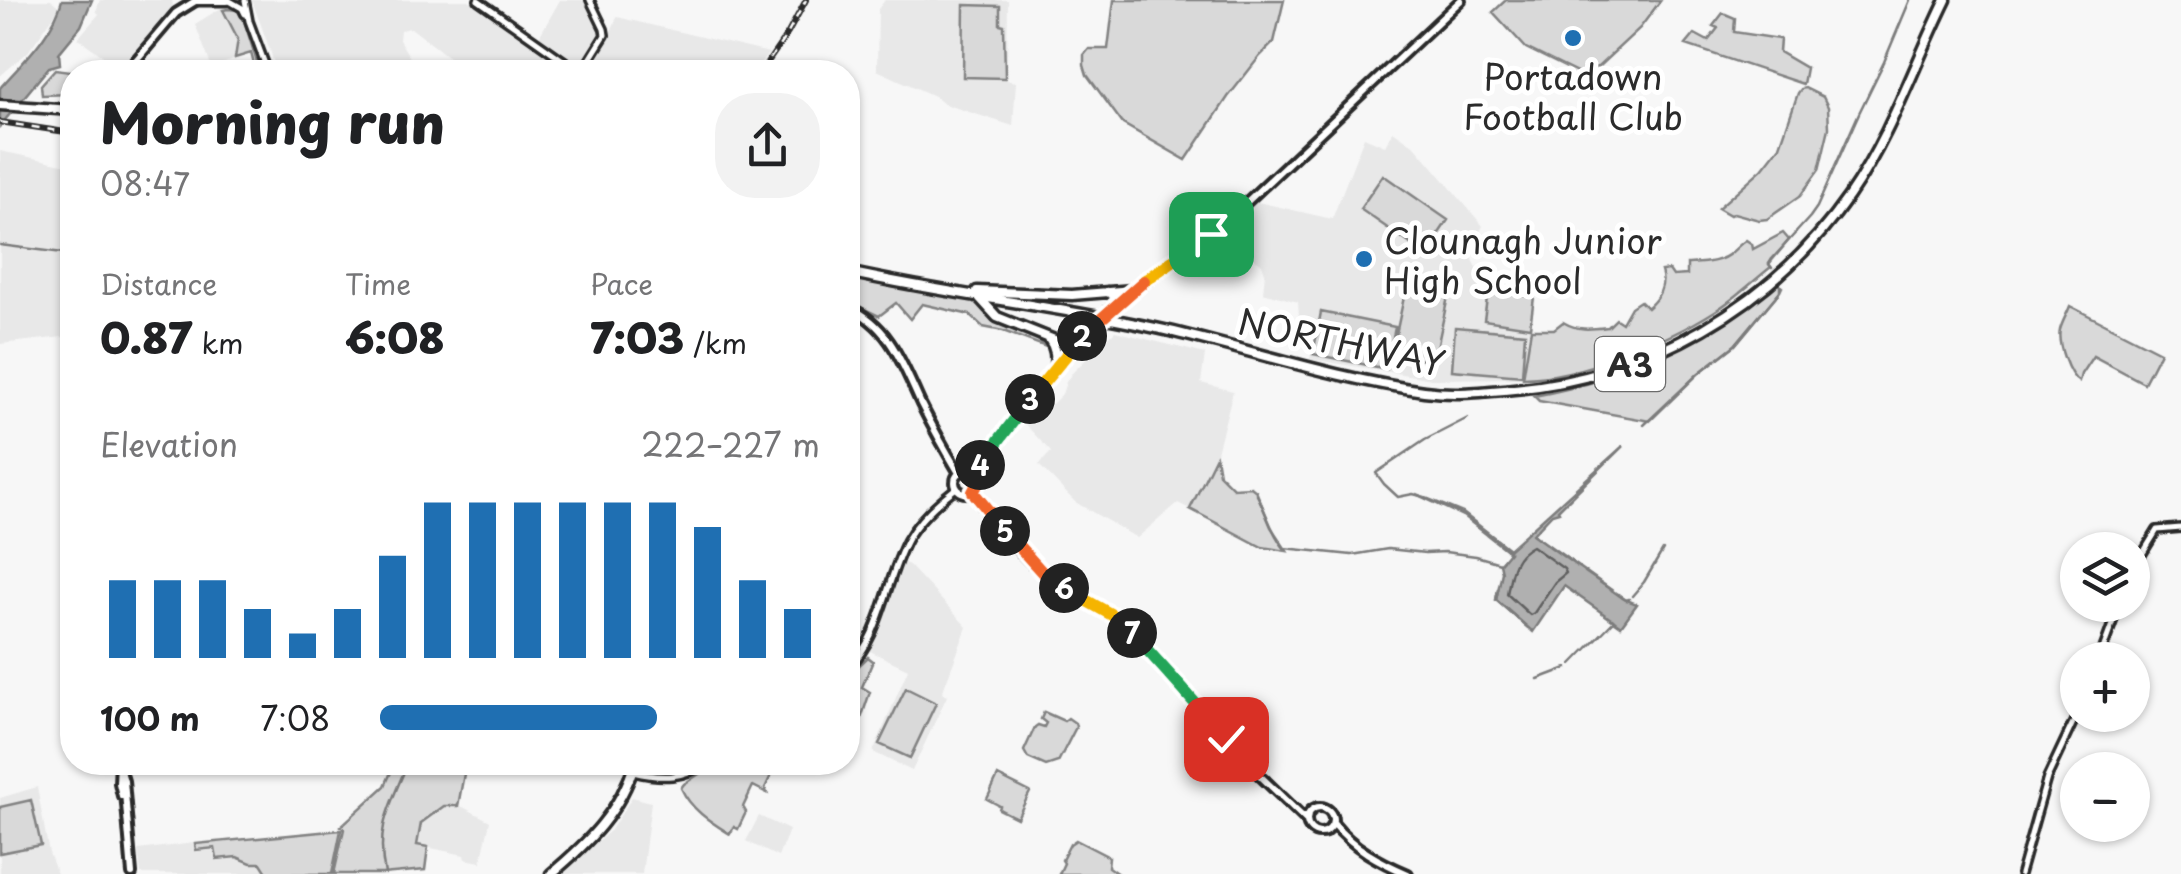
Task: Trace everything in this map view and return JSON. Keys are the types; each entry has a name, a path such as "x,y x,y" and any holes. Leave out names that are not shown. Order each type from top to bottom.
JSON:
{"main road":[{"path":"176,14 179,0"},
{"path":"136,60 176,14 197,0 230,2"},
{"path":"974,474 1090,327 1232,216 1461,0"},
{"name":"NORTHWAY","path":"860,274 1164,330 1422,390 1456,394 1512,390 1603,373 1656,354 1705,329 1762,288 1813,241 1848,197 1880,145 1946,0"},
{"path":"0,105 60,109"},
{"path":"963,292 1072,295 1133,290"},
{"path":"1108,292 1113,295 1114,306"},
{"path":"978,295 997,317 1072,348"},
{"path":"860,313 888,338 900,357 959,474"},
{"path":"1049,339 1056,356 1055,368"},
{"path":"959,474 974,474 978,483 973,492 962,493 956,488 959,474"},
{"path":"973,492 992,518 1054,583 1127,627 1274,791 1307,821 1312,832 1345,837"},
{"path":"121,775 132,874"},
{"path":"551,874 608,820 630,775"},
{"path":"1294,807 1328,810 1333,823 1325,833"},
{"path":"1307,821 1312,810"},
{"path":"1333,823 1345,837 1378,860 1408,874"}],"street":[{"path":"245,0 249,21"},
{"path":"478,0 565,60"},
{"path":"588,60 605,35 590,0"},
{"path":"230,2 242,8 264,60"},
{"path":"860,655 909,536 956,488"},
{"path":"2150,541 2157,530 2181,528"},
{"path":"2020,874 2047,778 2069,732"},
{"path":"650,775 684,775"}],"shaded area":[{"path":"0,0 51,0 60,7 28,52 0,76"},
{"path":"100,0 172,0 173,5 128,60 109,60 78,38 99,14 96,11"},
{"path":"252,0 469,0 556,60 452,60 411,28 400,30 399,40 412,60 273,60"},
{"path":"560,0 587,0 603,37 587,60 572,60 539,37"},
{"path":"885,0 1008,0 1007,80 1016,82 1013,126 944,104 877,70 878,9"},
{"path":"1114,0 1284,0 1274,42 1228,97 1186,160 1123,124 1087,75 1084,55 1089,49 1108,49"},
{"name":"Portadown Football Club","path":"1506,0 1661,0 1640,28 1585,77 1526,48 1493,12"},
{"path":"964,5 1000,6 1005,78 963,77"},
{"path":"221,8 238,39 233,60 209,60 195,24"},
{"path":"223,10 238,10 243,17 256,60 251,53 235,58 238,39"},
{"path":"1723,13 1735,18 1734,32 1780,39 1779,52 1806,68 1803,84 1686,45 1695,34 1708,41"},
{"path":"617,17 769,53 763,60 594,60"},
{"path":"55,69 60,70 60,94 42,95 41,85"},
{"path":"1805,88 1823,97 1828,107 1829,128 1819,170 1800,196 1767,219 1730,215 1718,208 1762,169 1780,146 1798,93"},
{"name":"Clounagh Junior High School","path":"1393,131 1416,147 1483,226 1469,252 1487,287 1536,297 1523,378 1432,379 1310,359 1317,323 1299,318 1298,302 1263,292 1262,264 1249,254 1219,250 1205,243 1253,201 1332,219 1364,137 1385,146"},
{"path":"0,151 60,164 60,337 0,344"},
{"path":"1383,175 1448,220 1425,254 1360,209"},
{"path":"1783,233 1789,240 1769,264 1771,267 1730,301 1696,322 1596,365 1523,378 1531,329 1554,329 1563,322 1585,329 1608,327 1616,319 1622,323 1631,307 1640,301 1647,308 1655,301 1662,287 1661,271 1669,270 1673,276 1687,275 1687,264 1728,256 1746,240 1753,249"},
{"path":"860,277 977,301 1000,323 1046,347 983,327 970,315 922,304 910,319 896,303 879,316 860,307"},
{"path":"1407,283 1449,292 1434,362 1392,353"},
{"path":"1777,283 1782,287 1780,291 1735,345 1699,373 1650,421 1539,401 1534,396 1601,380 1663,356 1722,324"},
{"path":"1488,291 1534,297 1530,327 1484,320"},
{"path":"2070,306 2160,352 2144,383 2093,356 2079,382 2075,378 2060,343 2061,327"},
{"path":"1321,312 1395,327 1387,369 1313,354"},
{"path":"1455,327 1525,333 1522,376 1452,370"},
{"path":"1115,331 1205,354 1201,383 1233,391 1216,456 1190,509 1178,503 1137,538 1075,502 1039,465 1051,452 1023,422 1038,407 1052,404 1072,373"},
{"path":"1216,456 1219,474 1233,488 1251,487 1256,491 1271,527 1287,551 1262,547 1190,509"},
{"path":"904,563 967,627 942,693 947,696 912,771 873,752 908,669 870,651"},
{"path":"868,657 873,661 862,687 870,692 860,722 860,665"},
{"path":"906,688 936,703 910,758 879,744"},
{"path":"1044,712 1064,721 1068,718 1076,727 1058,762 1046,766 1028,758 1024,751 1035,727 1044,727"},
{"path":"390,775 464,775 458,806 444,806 421,823 417,845 428,847 425,870 334,874 344,829 341,826 385,786"},
{"path":"698,775 771,775 765,788 767,793 753,786 738,829 734,827 730,834 696,809 681,788"},
{"path":"998,776 1030,792 1017,818 987,799"},
{"path":"37,787 49,853 57,874 0,874 0,798"},
{"path":"632,797 651,802 642,874 561,874 611,830"},
{"path":"31,800 41,845 0,853 0,807"},
{"path":"444,806 461,806 490,821 481,862 417,845 421,823"},
{"path":"759,816 789,830 778,857 746,841"},
{"path":"341,830 332,874 268,874 261,863 237,857 217,859 215,848 196,850 195,844"},
{"path":"218,840 262,861 270,874 141,874 138,850"},
{"path":"1076,840 1109,857 1108,867 1118,874 1059,874 1070,844"}],"water":[{"path":"62,0 92,0 81,26 59,53 60,64 49,67 0,126 0,88 45,36"},
{"path":"1623,446 1533,534 1624,599 1637,604 1621,626 1564,586 1533,632 1496,600 1500,563 1509,552 1463,516 1416,494 1463,513 1509,549"}],"waterway":[{"path":"1772,268 1772,259 1817,207 1910,0"},
{"path":"0,245 60,253"},
{"path":"1644,425 1735,345 1780,291 1780,284"},
{"path":"1425,497 1398,497 1376,473 1425,440 1468,418"},
{"path":"1257,495 1284,548 1352,555 1388,549 1445,552 1500,563 1503,560"},
{"path":"1532,534 1578,567"},
{"path":"1632,596 1663,550"},
{"path":"1585,572 1611,590"},
{"path":"1498,589 1496,600 1528,628"},
{"path":"1618,594 1629,599"},
{"path":"1572,664 1612,619"},
{"path":"1538,679 1567,668"},
{"path":"385,874 383,829 403,775"}],"railway":[{"path":"769,60 806,0"},
{"path":"0,122 60,131"}],"place":[{"name":"Portadown Football Club","path":"1573,38"},
{"name":"Clounagh Junior High School","path":"1364,259"}],"route":[{"path":"1211,234 1142,283 1082,336 974,474 978,483 973,492 992,518 1054,583 1127,627 1226,739"}]}
